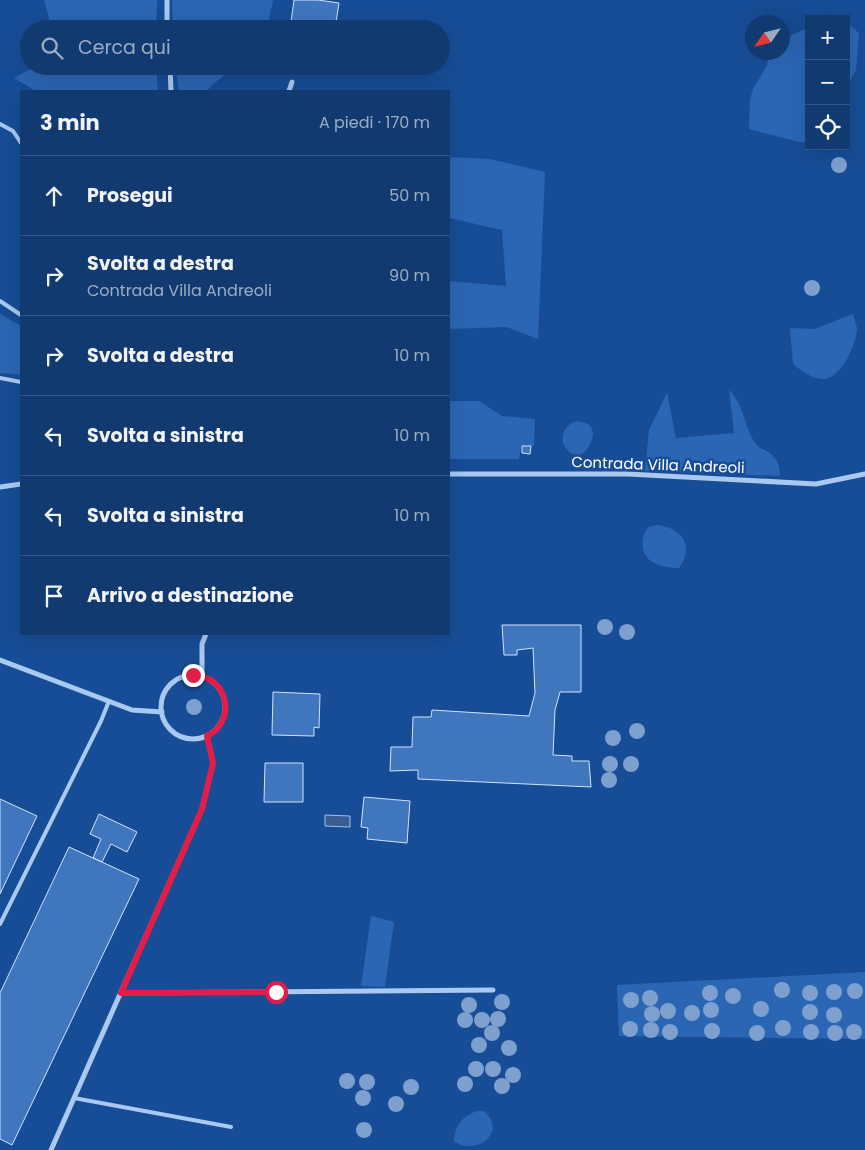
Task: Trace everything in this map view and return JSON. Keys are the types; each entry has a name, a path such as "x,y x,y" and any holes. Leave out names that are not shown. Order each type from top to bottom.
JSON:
{"street":[{"path":"166,0 167,20"},
{"path":"170,75 171,90"},
{"path":"290,90 292,82"},
{"name":"Contrada Villa Andreoli","path":"450,474 628,474 816,484 865,474"},
{"path":"0,487 20,484"},
{"path":"202,676 202,644 206,635"},
{"path":"0,660 132,710 162,712"},
{"path":"183,676 202,676 220,688 226,707 224,717 220,726 213,733 194,739 184,738 174,733 167,726 162,712 163,697 167,688 183,676"},
{"path":"51,1150 202,809 213,763 207,736"},
{"path":"121,993 493,990"}],"lane":[{"path":"0,124 13,131 20,142"},
{"path":"0,301 20,314"},
{"path":"0,378 20,382"},
{"path":"0,924 102,721 109,701"},
{"path":"74,1098 231,1127"}],"shaded area":[{"path":"44,0 157,0 156,20 50,20"},
{"path":"172,0 273,0 269,20 173,20"},
{"path":"850,25 859,33 856,70 850,81"},
{"path":"805,29 805,142 749,129 750,100 753,89 767,65 768,60 790,60 790,36"},
{"path":"20,75 157,75 158,90 34,90 14,78"},
{"path":"176,75 225,75 208,90 179,90"},
{"path":"450,157 490,159 545,172 538,339 507,327 450,329 450,281 506,286 502,230 450,218"},
{"path":"0,314 20,325 20,375 0,373"},
{"path":"853,314 857,328 854,344 842,367 836,373 830,377 819,379 807,374 793,364 790,328 814,329"},
{"path":"729,390 739,403 753,440 759,447 769,452 777,461 780,476 645,471 649,430 667,393 676,438 734,433"},
{"path":"450,401 479,401 502,416 535,419 534,446 521,446 519,459 450,459"},
{"path":"577,421 590,426 593,435 587,450 579,456 567,450 563,439 566,428"},
{"path":"657,525 673,530 683,539 686,545 686,552 679,568 657,564 644,553 644,533 649,527"},
{"path":"325,815 350,816 350,827 325,826"},
{"path":"371,916 394,922 385,987 361,986"},
{"path":"865,972 865,1039 619,1036 617,985"},
{"path":"476,1111 484,1111 490,1117 492,1130 490,1135 481,1144 474,1146 464,1146 454,1142 457,1127 467,1116"}],"building":[{"path":"294,0 318,0 339,3 336,20 291,20"},
{"path":"522,446 531,446 530,454 522,453"},
{"path":"502,625 581,625 581,692 560,692 555,710 553,755 572,756 572,761 589,761 591,787 418,779 418,770 390,771 391,747 412,747 413,717 431,717 432,710 529,716 535,693 533,648 517,650 517,655 504,655"},
{"path":"273,692 320,694 319,728 314,727 314,736 272,735"},
{"path":"265,763 303,763 303,802 264,802"},
{"path":"364,797 410,801 407,843 367,839 368,828 361,827"},
{"path":"0,799 37,816 0,894"},
{"path":"99,814 137,832 127,852 111,844 102,862 93,858 101,839 90,834"},
{"path":"69,847 139,879 12,1145 0,1139 0,993"}],"route":[{"path":"193,675 204,676 220,688 226,707 224,717 220,726 207,736 213,763 202,809 121,993 276,992"}]}
